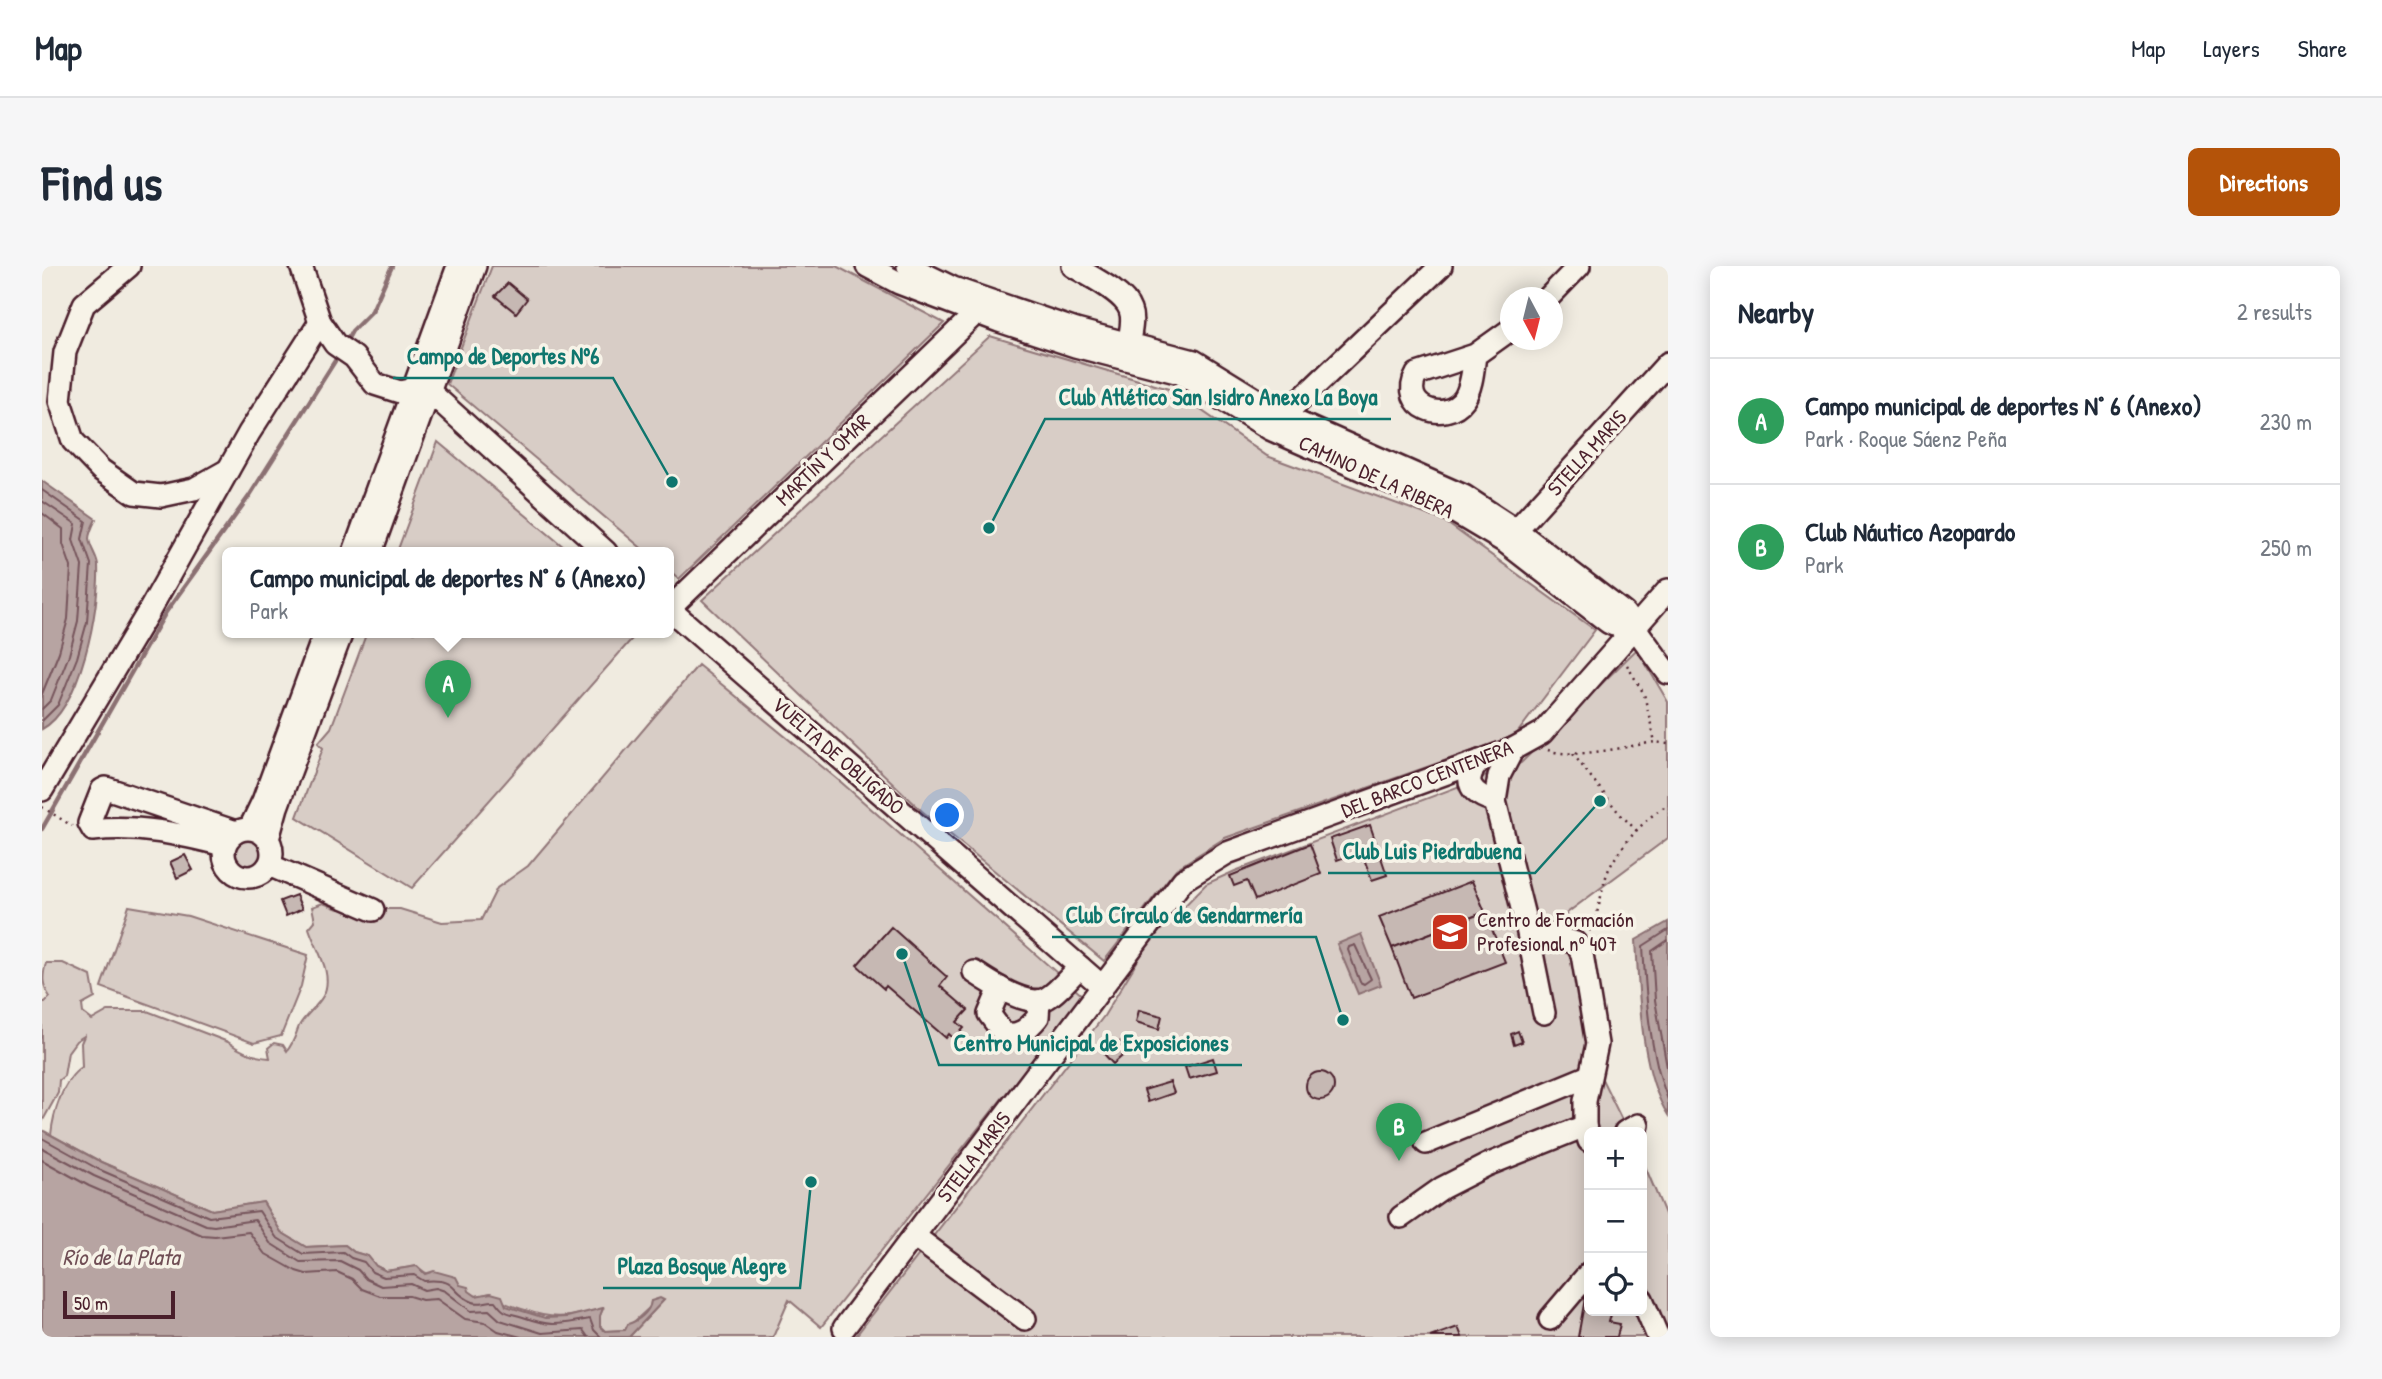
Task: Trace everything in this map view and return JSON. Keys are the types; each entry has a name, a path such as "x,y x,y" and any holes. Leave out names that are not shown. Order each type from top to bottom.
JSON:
{"street":[{"path":"129,266 84,304 65,352 60,401 73,441 101,470 134,493 160,496 194,489 228,470"},
{"path":"301,266 320,322 335,344 354,357 375,384 400,392 422,390 600,547"},
{"path":"373,547 458,266"},
{"path":"356,547 475,266"},
{"name":"CAMINO DE LA RIBERA","path":"867,266 899,283 977,312 1075,345 1180,373 1277,422 1464,496 1511,536 1624,613 1668,673"},
{"name":"CAMINO DE LA RIBERA","path":"908,266 953,288 1076,330 1194,361 1277,422"},
{"path":"1073,266 1122,297 1130,308 1132,320 1129,343"},
{"path":"1277,422 1441,266"},
{"path":"1559,287 1579,266"},
{"name":"MARTÍN Y OMAR","path":"674,603 977,312"},
{"path":"42,790 149,611 248,433 320,322"},
{"path":"1475,355 1500,337"},
{"name":"STELLA MARIS","path":"1511,536 1668,363"},
{"name":"DEL BARCO CENTENERA","path":"1103,987 1183,880 1227,853 1480,761 1519,746 1542,733 1668,590"},
{"name":"VUELTA DE OBLIGADO","path":"674,612 1103,987"},
{"path":"237,835 106,788 102,790 89,823 93,830 119,827 237,835 268,839 272,845 273,856 262,873 242,877 230,870 223,858 237,835 263,801 323,638"},
{"path":"268,839 277,807 340,638"},
{"path":"1519,746 1499,776 1495,801 1527,928 1544,1013"},
{"path":"1480,761 1473,768 1470,784 1483,798 1495,801"},
{"path":"269,866 373,910"},
{"path":"1527,928 1576,943 1582,954 1597,1044 1585,1101 1587,1127"},
{"path":"974,972 1020,997 1039,1001 1046,999 1080,967"},
{"name":"STELLA MARIS","path":"844,1328 1103,987"},
{"path":"1000,988 989,1014 1004,1034 1013,1035 1025,1031 1038,1017 1039,1001"},
{"path":"1426,1143 1589,1076"},
{"path":"1401,1217 1442,1188 1487,1165 1584,1135"},
{"path":"914,1236 1025,1319"},
{"path":"1550,1319 1584,1279"},
{"path":"1647,1311 1658,1337"}],"path":[{"path":"1616,648 1644,694 1655,742"},
{"path":"1519,746 1558,754 1573,754 1655,742 1668,744"},
{"path":"1573,754 1619,813 1637,831"},
{"path":"1576,943 1587,934 1595,922 1609,869 1637,831 1652,815 1668,805"},
{"path":"42,807 64,822"}],"shaded area":[{"path":"492,266 836,266 944,323 679,579 674,574 674,547 640,547 447,384"},
{"path":"990,336 1172,390 1267,456 1444,521 1595,630 1515,736 1225,838 1176,869 1104,961 922,811 702,600"},
{"path":"438,442 564,547 399,547"},
{"path":"365,638 633,638 412,888 297,817 323,748 318,743 331,728"},
{"path":"1637,649 1668,702 1668,838 1567,913 1594,1063 1626,1127 1584,1127 1584,1316 1647,1316 1647,1171 1668,1221 1668,1337 855,1337 1104,1016 1149,942 1206,884 1521,763"},
{"path":"698,665 842,783 1083,996 821,1327 789,1300 773,1337 629,1337 663,1301 651,1301 650,1307 625,1330 605,1331 600,1326 603,1309 564,1317 536,1314 507,1304 491,1293 476,1296 430,1276 417,1266 386,1271 376,1266 368,1256 354,1252 345,1245 306,1247 281,1232 263,1202 212,1210 101,1162 51,1135 64,1088 82,1067 81,1043 84,1036 76,1041 68,1052 64,1076 59,1080 58,1093 42,1122 42,1002 50,997 44,981 46,963 63,963 91,976 95,998 82,1005 83,1013 92,1020 108,1011 147,1011 228,1042 253,1055 270,1058 268,1048 274,1043 283,1045 287,1051 299,1026 323,996 326,988 323,961 309,928 315,921 312,907 323,903 338,909 400,909 442,922 481,920 497,888 528,866"},
{"path":"247,836 258,840 262,851 258,862 247,866 236,862 232,851 236,840"},
{"path":"129,906 188,916 308,955 301,986 281,1036 254,1043 101,987"}],"water":[{"path":"42,481 96,519 89,539 98,565 98,583 91,630 77,679 56,718 42,729"},
{"path":"1668,922 1668,1115 1659,1097 1646,1054 1636,940"},
{"path":"1361,934 1381,985 1358,994 1337,944"},
{"name":"Río de la Plata","path":"42,1130 101,1162 212,1210 263,1202 281,1232 306,1247 345,1245 354,1252 368,1256 376,1266 386,1271 417,1266 425,1274 434,1271 456,1277 460,1285 468,1287 476,1296 491,1293 502,1296 506,1306 545,1318 567,1317 603,1308 600,1327 605,1331 625,1330 628,1324 646,1312 651,1301 660,1298 664,1300 629,1337 42,1337"}],"building":[{"path":"508,283 527,299 516,313 495,296"},
{"path":"1370,825 1387,875 1372,880 1361,851 1337,860 1330,839"},
{"path":"1310,844 1321,874 1255,900 1247,881 1234,886 1230,876"},
{"path":"185,855 193,870 177,878 170,862"},
{"path":"1472,881 1485,912 1392,948 1379,917"},
{"path":"296,895 302,909 286,916 280,901"},
{"path":"1485,912 1505,962 1411,998 1392,948"},
{"path":"891,927 947,977 940,986 968,1010 957,1022 964,1028 954,1039 949,1034 946,1038 886,986 884,989 857,965"},
{"path":"1139,1010 1162,1016 1159,1029 1136,1022"},
{"path":"1518,1031 1522,1042 1514,1045 1511,1034"},
{"path":"1127,1036 1135,1045 1113,1064 1105,1055"},
{"path":"1213,1058 1217,1071 1189,1079 1185,1067"},
{"path":"1320,1072 1330,1076 1334,1086 1330,1096 1320,1100 1310,1096 1306,1086 1310,1076"},
{"path":"1170,1082 1174,1093 1148,1102 1144,1090"},
{"path":"1584,1304 1584,1316 1611,1316 1609,1322 1620,1324 1617,1337 1578,1337"},
{"path":"1458,1327 1462,1337 1430,1337"}],"waterway":[{"path":"346,342 352,331 372,311 392,266"},
{"path":"42,829 166,612 250,495 340,353"}],"place":[{"name":"Campo de Deportes Nº6","path":"672,482"},
{"name":"Club Atlético San Isidro Anexo La Boya","path":"989,528"},
{"name":"Campo municipal de deportes N° 6 (Anexo)","path":"448,718"},
{"name":"Club Luis Piedrabuena","path":"1600,801"},
{"name":"Centro de Formación Profesional nº 407","path":"1450,932"},
{"name":"Centro Municipal de Exposiciones","path":"902,954"},
{"name":"Club Círculo de Gendarmería","path":"1343,1020"},
{"name":"Club Náutico Azopardo","path":"1399,1161"},
{"name":"Plaza Bosque Alegre","path":"811,1182"}]}
